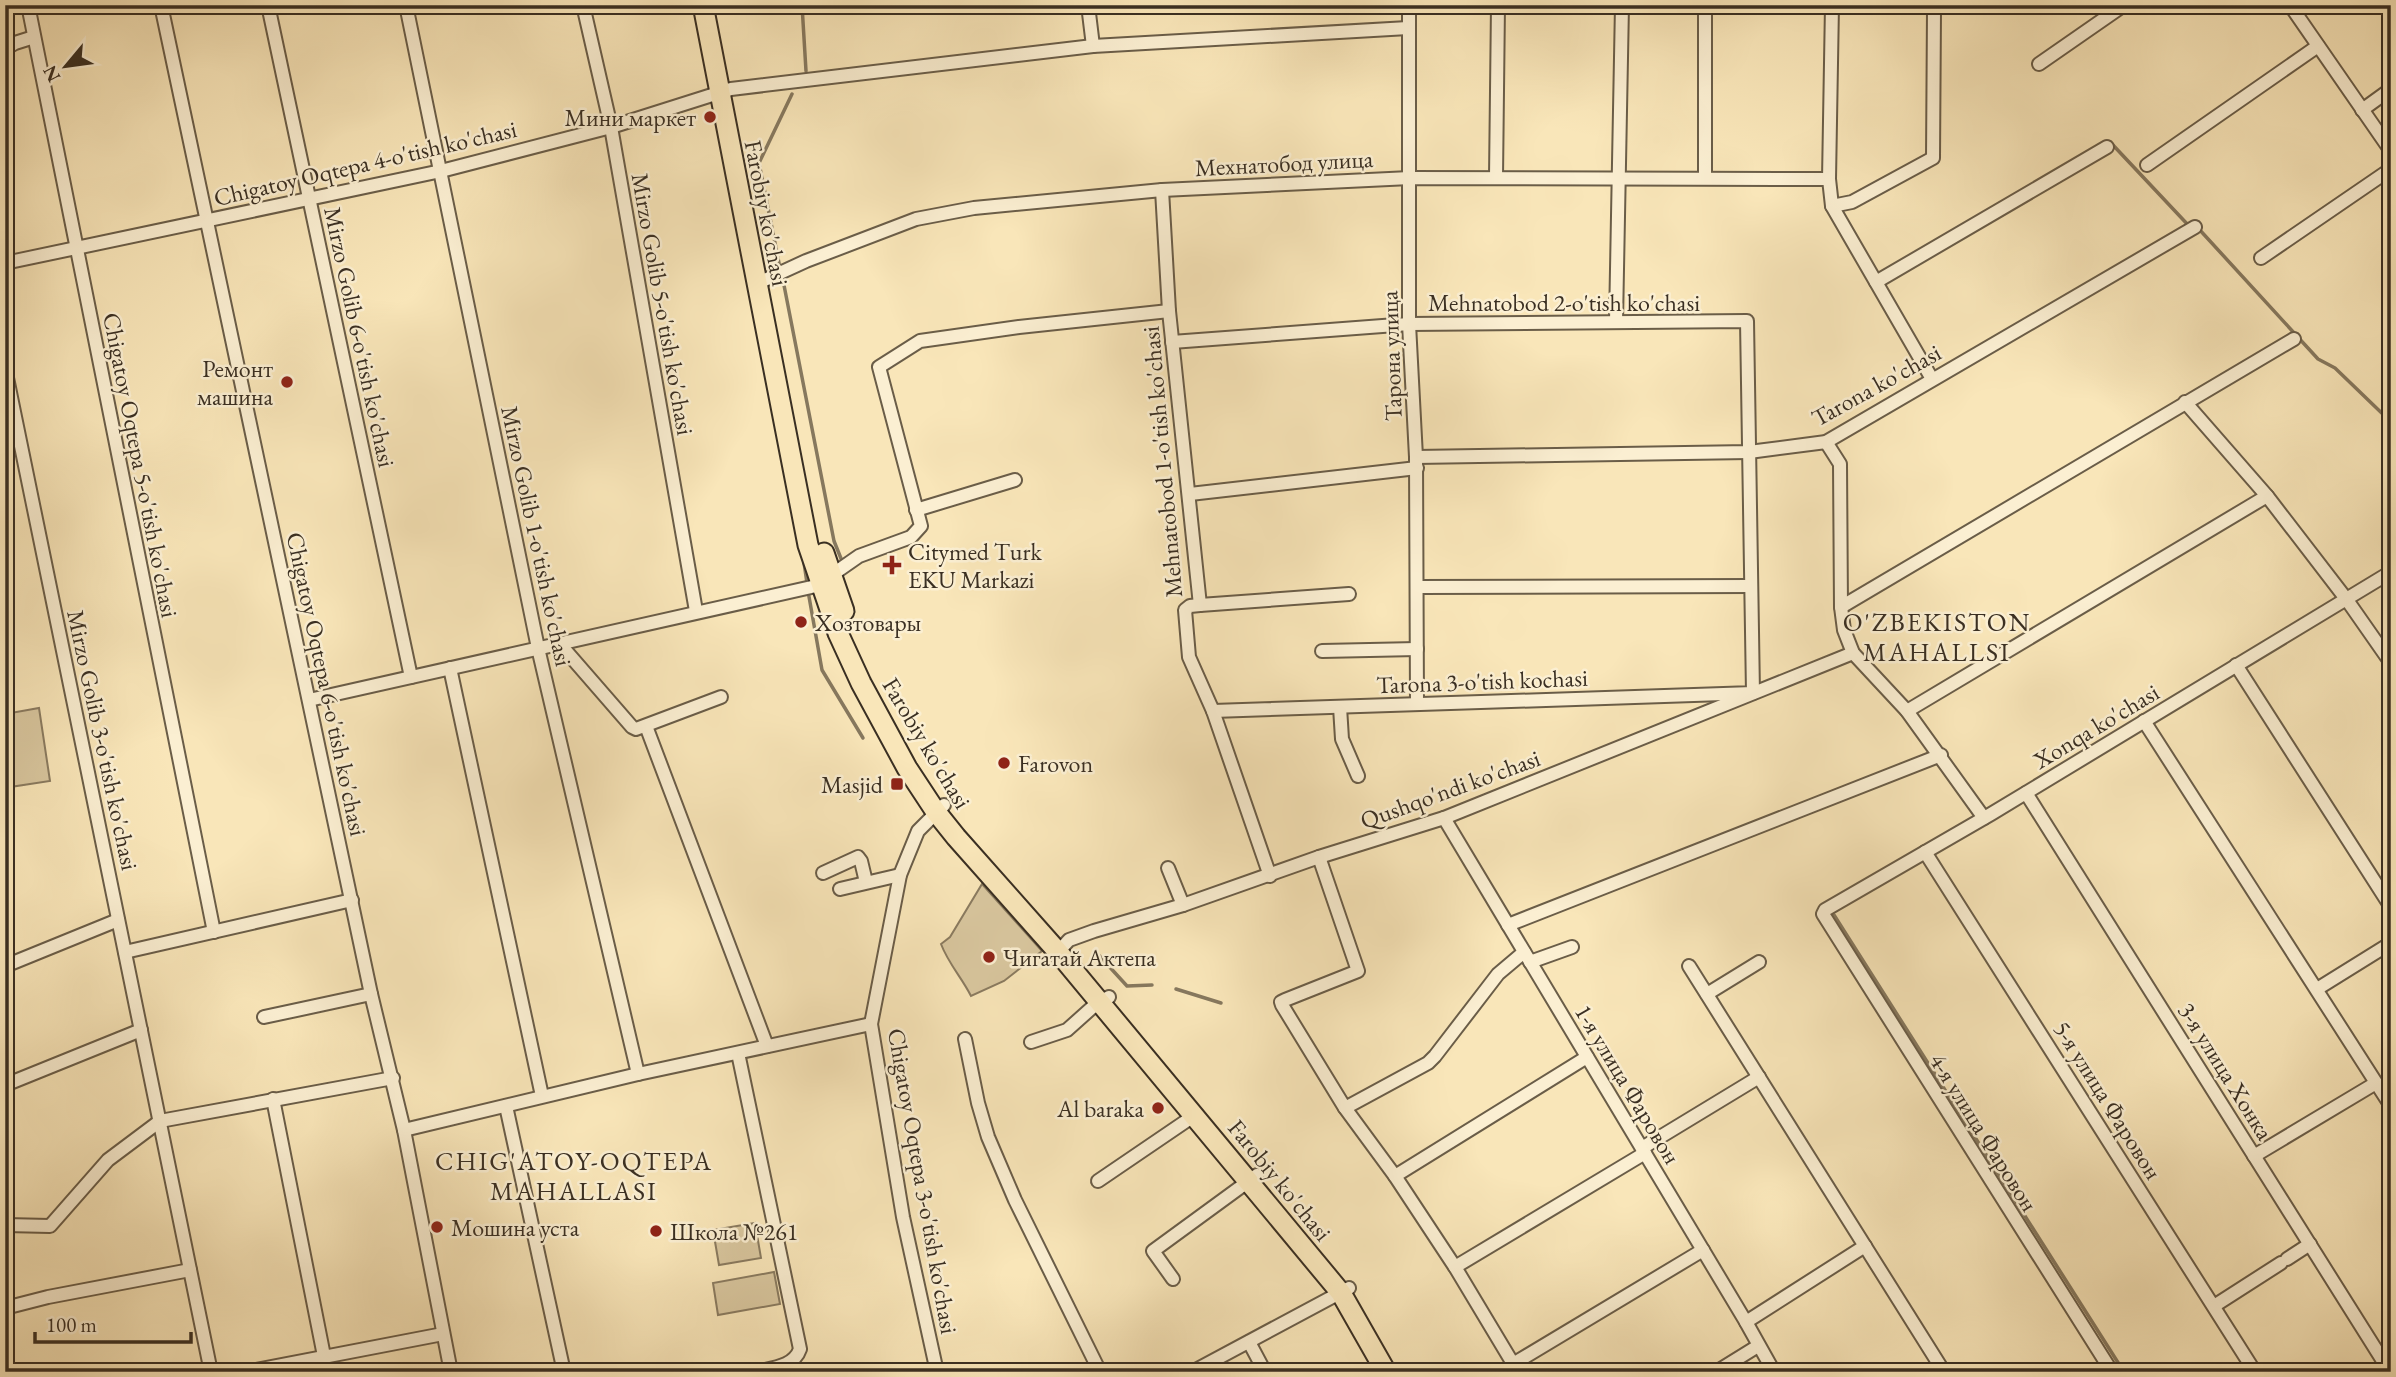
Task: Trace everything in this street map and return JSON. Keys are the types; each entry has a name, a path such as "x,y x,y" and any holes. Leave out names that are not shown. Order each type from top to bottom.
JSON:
{"main road":[{"name":"Farobiy ko'chasi","path":"703,5 725,90 762,281 791,466 808,545 830,576 838,633 861,682 907,768 940,808 956,837 1061,948 1254,1177 1345,1290 1398,1372"},
{"name":"Farobiy ko'chasi","path":"715,5 725,90"},
{"name":"Farobiy ko'chasi","path":"1105,1000 1195,1115 1254,1177"},
{"name":"Farobiy ko'chasi","path":"1345,1290 1386,1372"}],"street":[{"name":"Chigatoy Oqtepa 5-o'tish ko'chasi","path":"28,5 214,932"},
{"name":"Chigatoy Oqtepa 6-o'tish ko'chasi","path":"161,5 372,994 393,1078 451,1372"},
{"name":"Mirzo Golib 6-o'tish ko'chasi","path":"268,5 411,677"},
{"name":"Mirzo Golib 1-o'tish ko'chasi","path":"406,5 538,648 638,1074"},
{"name":"Mirzo Golib 5-o'tish ko'chasi","path":"583,5 611,127 696,611"},
{"path":"1088,5 1093,46"},
{"name":"Тарона улица","path":"1409,5 1409,324 1417,462 1417,704"},
{"path":"1496,177 1497,5"},
{"path":"1616,322 1622,5"},
{"path":"1704,5 1705,177"},
{"path":"1832,5 1829,179 1832,206 1932,379"},
{"path":"2039,64 2124,5"},
{"path":"2290,5 2391,151"},
{"path":"1832,206 1852,202 1933,158 1934,11"},
{"name":"Chigatoy Oqtepa 4-o'tish ko'chasi","path":"5,263 441,171 611,127 725,90 1093,46 1408,28"},
{"path":"5,49 34,37"},
{"path":"2147,165 2318,46"},
{"path":"2362,110 2391,89"},
{"path":"1876,282 2107,147"},
{"path":"2261,258 2391,169"},
{"name":"Мехнатобод улица","path":"762,281 916,219 974,208 1162,190 1410,178 1829,179"},
{"name":"Mehnatobod 1-o'tish ko'chasi","path":"1162,190 1169,311 1200,605 1190,606 1185,610 1186,643 1189,657 1213,711 1270,876"},
{"name":"Tarona ko'chasi","path":"1189,494 1417,462 1749,452 1826,442 2195,227"},
{"path":"309,700 808,588 859,556 911,537 920,526 879,367 920,341 1169,311"},
{"name":"Mehnatobod 2-o'tish ko'chasi","path":"1172,342 1409,324 1748,321 1749,452"},
{"path":"1841,607 2294,339"},
{"name":"Mirzo Golib 3-o'tish ko'chasi","path":"5,368 211,1372"},
{"path":"2185,402 2267,496 2347,600 2391,663"},
{"path":"1826,442 1840,464 1841,607 1844,630 1853,653 1907,711 1984,818"},
{"path":"1749,452 1753,693"},
{"path":"916,510 1015,480"},
{"path":"1907,711 2267,496"},
{"name":"Xonqa ko'chasi","path":"1823,914 1825,910 1984,818 2391,572"},
{"path":"1418,587 1751,586"},
{"path":"1200,605 1349,594"},
{"path":"559,643 636,729 721,696"},
{"path":"1322,651 1418,649"},
{"name":"Qushqo'ndi ko'chasi","path":"1061,948 1069,940 1094,931 1183,905 1319,857 1444,818 1853,653"},
{"path":"2236,665 2391,907"},
{"path":"450,668 542,1096"},
{"name":"Tarona 3-o'tish kochasi","path":"1213,711 1753,693"},
{"path":"1340,707 1342,739 1357,776"},
{"path":"2144,721 2391,1106"},
{"path":"646,726 767,1046"},
{"path":"1508,925 1941,755"},
{"name":"3-я улица Хонка","path":"2025,793 2390,1372"},
{"name":"Chigatoy Oqtepa 3-o'tish ko'chasi","path":"937,1372 903,1217 871,1024 900,875 918,831 940,808"},
{"name":"1-я улица Фаровон","path":"1444,818 1774,1372"},
{"name":"5-я улица Фаровон","path":"1925,852 2255,1372"},
{"path":"823,873 858,857 866,882"},
{"path":"1319,857 1358,971 1281,1002 1345,1108 1395,1176 1455,1267 1515,1368 1703,1250"},
{"path":"1168,868 1183,905"},
{"path":"840,889 900,875"},
{"path":"125,952 352,900"},
{"name":"4-я улица Фаровон","path":"1823,914 2112,1372"},
{"path":"5,966 118,920"},
{"path":"2318,989 2391,943"},
{"path":"1345,1108 1428,1063 1436,1056 1503,968 1527,957 1572,947"},
{"path":"1707,994 1759,962"},
{"path":"1689,966 1944,1372"},
{"path":"264,1017 372,994"},
{"path":"1031,1042 1067,1030 1105,1000"},
{"path":"404,1130 638,1074 871,1024"},
{"path":"5,1085 141,1030"},
{"path":"965,1039 988,1137 1015,1200 1100,1372"},
{"path":"738,1053 800,1349 791,1362 756,1372"},
{"path":"1395,1176 1587,1057"},
{"path":"1455,1267 1759,1077"},
{"path":"5,1224 50,1226 108,1160 160,1121 393,1078"},
{"path":"2254,1156 2376,1083"},
{"path":"273,1099 319,1357 317,1372"},
{"path":"506,1106 564,1372"},
{"path":"1098,1181 1195,1115"},
{"path":"1173,1279 1153,1251 1254,1177"},
{"path":"2214,1306 2310,1244"},
{"path":"1746,1322 1865,1245"},
{"path":"5,1307 190,1270"},
{"path":"1192,1372 1345,1290"},
{"path":"245,1372 443,1334"},
{"path":"1249,1342 1265,1372"},
{"path":"1716,1372 1758,1346"}],"shaded area":[{"path":"39,708 50,781 10,787 5,756 5,714"},
{"path":"982,884 1042,951 1004,981 971,996 941,944 950,937"},
{"path":"755,1223 761,1258 719,1265 713,1230"},
{"path":"774,1272 780,1304 718,1315 713,1283"}],"waterway":[{"path":"802,5 806,71"},
{"path":"780,268 759,163 792,94"},
{"path":"2112,144 2190,227"},
{"path":"2198,228 2318,359 2335,368 2391,422"},
{"path":"782,275 834,541 842,561"},
{"path":"803,556 807,583"},
{"path":"808,591 822,670 863,738"},
{"path":"1834,915 2124,1372"},
{"path":"1095,951 1127,986 1152,985"},
{"path":"1176,989 1221,1003"}],"place":[{"name":"Мини маркет","path":"710,117"},
{"name":"Ремонт машина","path":"287,382"},
{"name":"Citymed Turk EKU Markazi","path":"892,565"},
{"name":"Хозтовары","path":"801,622"},
{"name":"Farovon","path":"1004,763"},
{"name":"Masjid","path":"897,784"},
{"name":"Чигатай Актепа","path":"989,957"},
{"name":"Al baraka","path":"1158,1108"},
{"name":"Мошина уста","path":"437,1227"},
{"name":"Школа №261","path":"656,1231"}],"district":[{"name":"O'ZBEKISTON MAHALLSI","path":"1937,637"},
{"name":"CHIG'ATOY-OQTEPA MAHALLASI","path":"574,1176"}]}
